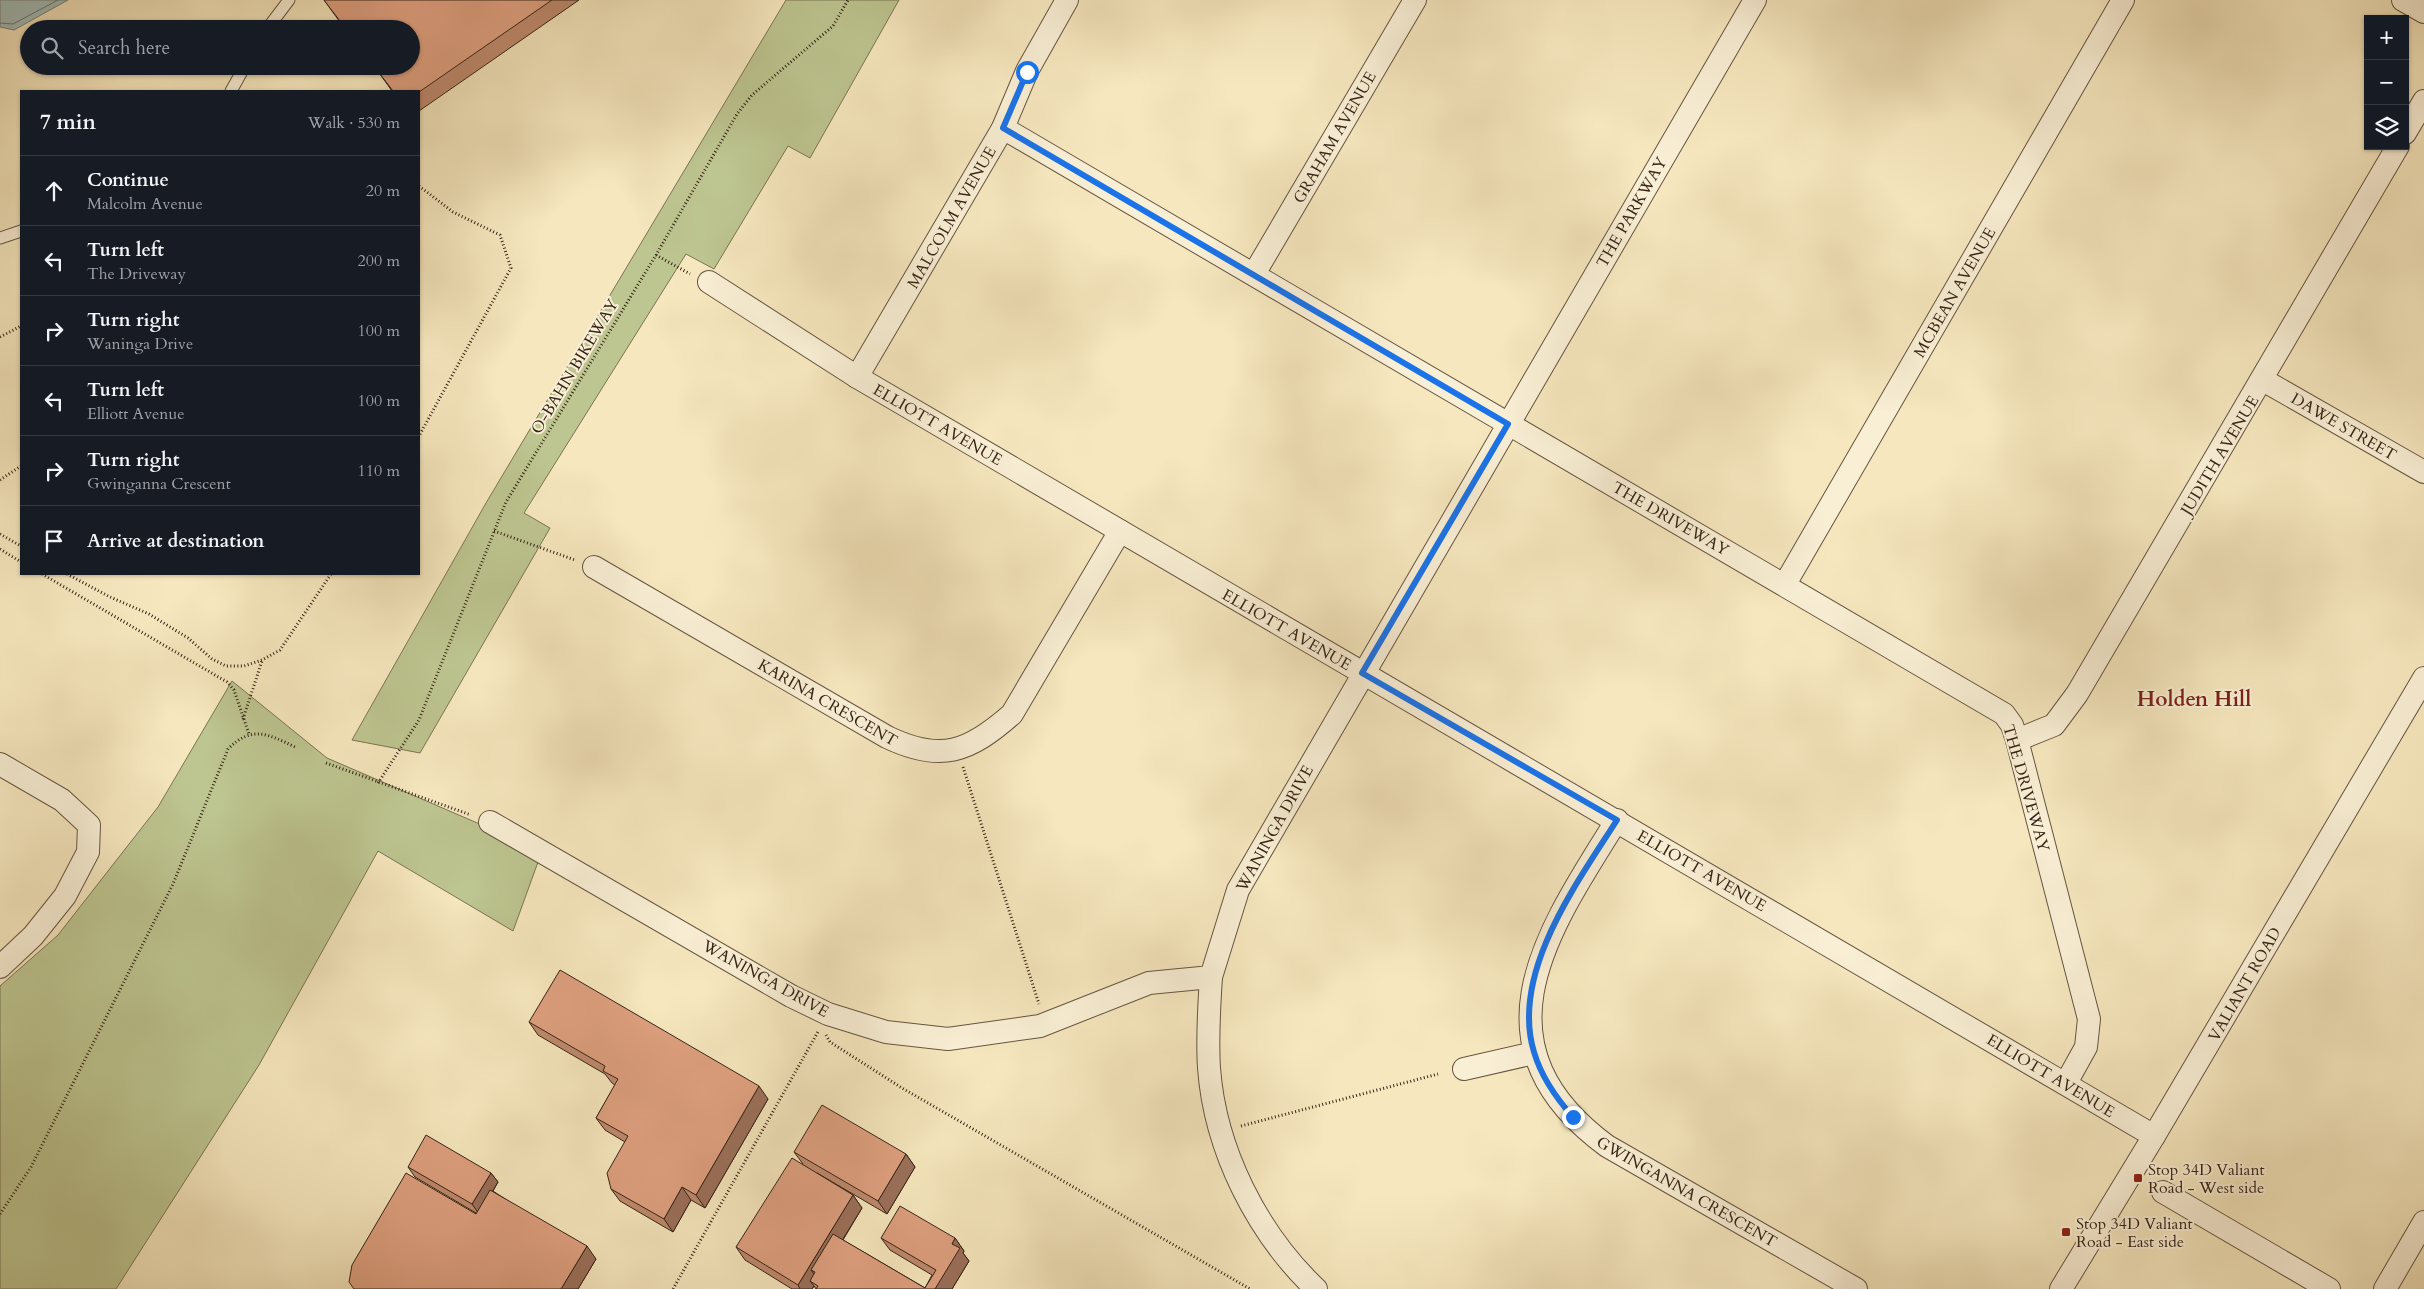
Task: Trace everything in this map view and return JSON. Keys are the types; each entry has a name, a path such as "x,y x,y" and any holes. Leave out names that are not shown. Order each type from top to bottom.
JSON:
{"street":[{"name":"MALCOLM AVENUE","path":"857,377 1003,128 1027,72 1067,0"},
{"name":"GRAHAM AVENUE","path":"1254,274 1414,0"},
{"name":"THE PARKWAY","path":"1508,424 1755,0"},
{"name":"MCBEAN AVENUE","path":"1785,584 2123,0"},
{"path":"2403,0 2424,12"},
{"path":"2409,127 2424,101"},
{"name":"THE DRIVEWAY","path":"1003,128 1785,584 2004,714 2012,725 2017,740 2090,1018 2086,1047 2066,1083"},
{"name":"JUDITH AVENUE","path":"2017,740 2054,725 2066,711 2263,380 2396,150"},
{"name":"ELLIOTT AVENUE","path":"709,282 857,377 1617,820 2154,1136"},
{"name":"DAWE STREET","path":"2263,380 2424,472"},
{"name":"WANINGA DRIVE","path":"490,822 791,996 828,1014 886,1032 948,1040 996,1034 1045,1024 1149,983 1211,977 1238,890 1508,424"},
{"name":"KARINA CRESCENT","path":"594,567 887,737 909,747 928,752 973,744 994,730 1012,714 1120,531"},
{"name":"VALIANT ROAD","path":"2061,1289 2154,1136 2424,678"},
{"path":"0,764 62,800 89,825 88,852 66,896 33,936 0,967"},
{"name":"GWINGANNA CRESCENT","path":"1617,820 1570,895 1540,959 1532,992 1530,1015 1534,1053 1560,1102 1588,1132 1856,1289"},
{"path":"1211,977 1209,1069 1214,1104 1224,1142 1248,1200 1265,1228 1293,1265 1316,1289"},
{"path":"1464,1069 1534,1053"},
{"path":"2163,1192 2329,1289"},
{"path":"2385,1289 2424,1222"}],"lane":[{"path":"275,20 289,0"},
{"path":"233,90 240,75"},
{"path":"0,238 20,231"}],"path":[{"name":"O-BAHN BIKEWAY","path":"378,783 419,720 506,502 656,255 737,114 752,95 833,26 848,0"},
{"path":"420,187 453,212 500,235 511,268 420,434"},
{"path":"656,255 676,268 709,282"},
{"path":"0,337 20,327"},
{"path":"0,480 20,467"},
{"path":"494,531 594,567"},
{"path":"0,534 20,545"},
{"path":"0,549 20,561"},
{"path":"44,575 227,682 234,690 249,734"},
{"path":"69,575 110,597 149,614 188,638 212,658 226,666 244,666 262,660 280,650 329,575"},
{"path":"243,719 262,660"},
{"path":"0,1214 31,1167 173,884 228,749 238,739 249,734 272,736 295,746"},
{"path":"957,748 1045,1024"},
{"path":"326,763 490,822"},
{"path":"673,1289 822,1026 830,1042 902,1088 1250,1289"},
{"path":"1238,1127 1438,1074"}],"green space":[{"path":"786,0 899,0 810,158 788,146 714,269 686,254 524,513 550,528 420,753 352,740 486,503"},
{"path":"232,681 327,758 542,851 513,931 378,851 259,1065 116,1289 0,1289 0,986 58,935 158,807"}],"water":[{"path":"0,0 68,0 32,20 20,20 20,27 14,30 0,27"}],"building":[{"path":"324,0 552,0 420,91 392,90 381,75 420,75 420,20 339,20"},
{"path":"560,970 759,1086 696,1195 682,1187 664,1219 611,1189 607,1173 628,1136 596,1118 618,1079 603,1071 605,1066 529,1022"},
{"path":"822,1105 906,1154 878,1201 794,1152"},
{"path":"426,1135 491,1173 472,1204 408,1167"},
{"path":"792,1158 853,1195 798,1285 736,1247"},
{"path":"406,1173 476,1214 490,1190 587,1246 561,1289 354,1289 349,1282 352,1265"},
{"path":"900,1206 955,1238 952,1244 960,1248 935,1289 816,1289 818,1286 810,1281 815,1272 811,1270 833,1234 925,1288 936,1270 881,1238"}],"place":[{"name":"Stop 34D Valiant Road - West side","path":"2138,1178"},
{"name":"Stop 34D Valiant Road - East side","path":"2066,1232"}],"district":[{"name":"Holden Hill","path":"2194,699"}],"route":[{"path":"1027,72 1003,128 1508,424 1362,673 1617,820 1570,895 1552,930 1540,959 1532,992 1530,1035 1534,1053 1546,1080 1560,1102 1573,1117"}]}
